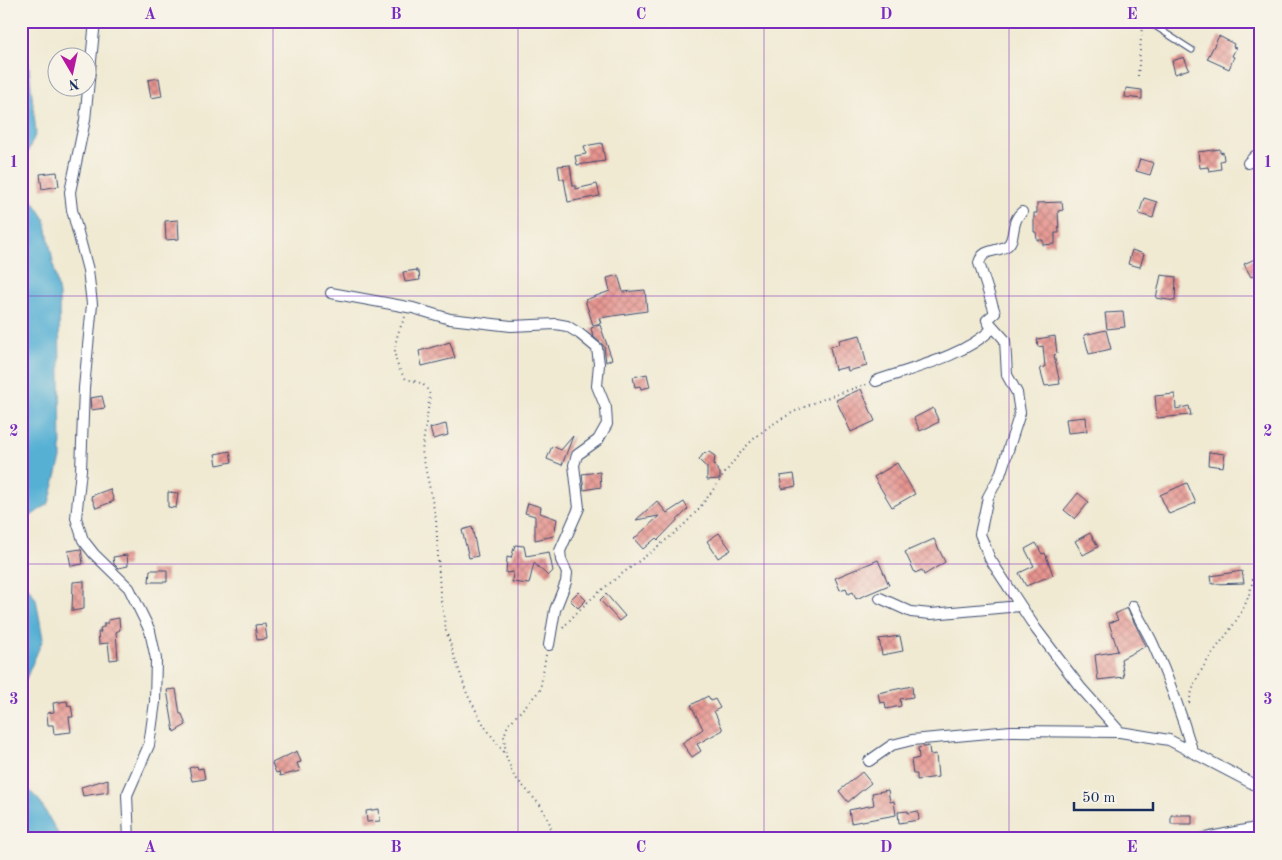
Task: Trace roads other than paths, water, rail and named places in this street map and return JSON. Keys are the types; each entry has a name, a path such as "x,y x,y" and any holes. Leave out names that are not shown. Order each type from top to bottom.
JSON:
{"street":[{"path":"95,21 86,112 70,192 72,210 88,270 92,304 84,388 81,470 76,518 83,540 94,554 129,588 150,631 156,659 155,702 149,745 127,795 129,839"},
{"path":"1248,163 1255,156 1261,154"},
{"path":"987,320 995,314 979,263 981,257 987,252 1007,246 1011,241 1015,218 1022,212"},
{"path":"331,293 413,308 450,319 525,327 556,324 567,326 597,348 599,364 597,386 606,408 606,424 598,440 577,455 574,465 579,508 560,551 561,560 567,573 566,582 555,610 549,645"},
{"path":"876,381 967,347 983,338 992,329 987,320"},
{"path":"987,320 1005,340 1007,375 1017,393 1020,413 1000,475 988,497 980,534 990,559 1020,606 1080,687 1120,732"},
{"path":"880,598 911,612 931,614 1020,606"},
{"path":"1133,606 1152,642 1184,723 1193,753"},
{"path":"869,761 892,745 912,740 1010,731 1120,732 1169,740 1261,788"},
{"path":"1200,839 1261,827"}],"lane":[{"path":"1147,21 1192,50"}],"water":[{"path":"21,21 24,21 36,133 26,156 29,195 45,219 59,295 61,458 49,503 21,523"},
{"path":"21,577 36,599 43,639 21,690"},
{"path":"21,782 39,800 61,839 21,839"}]}
